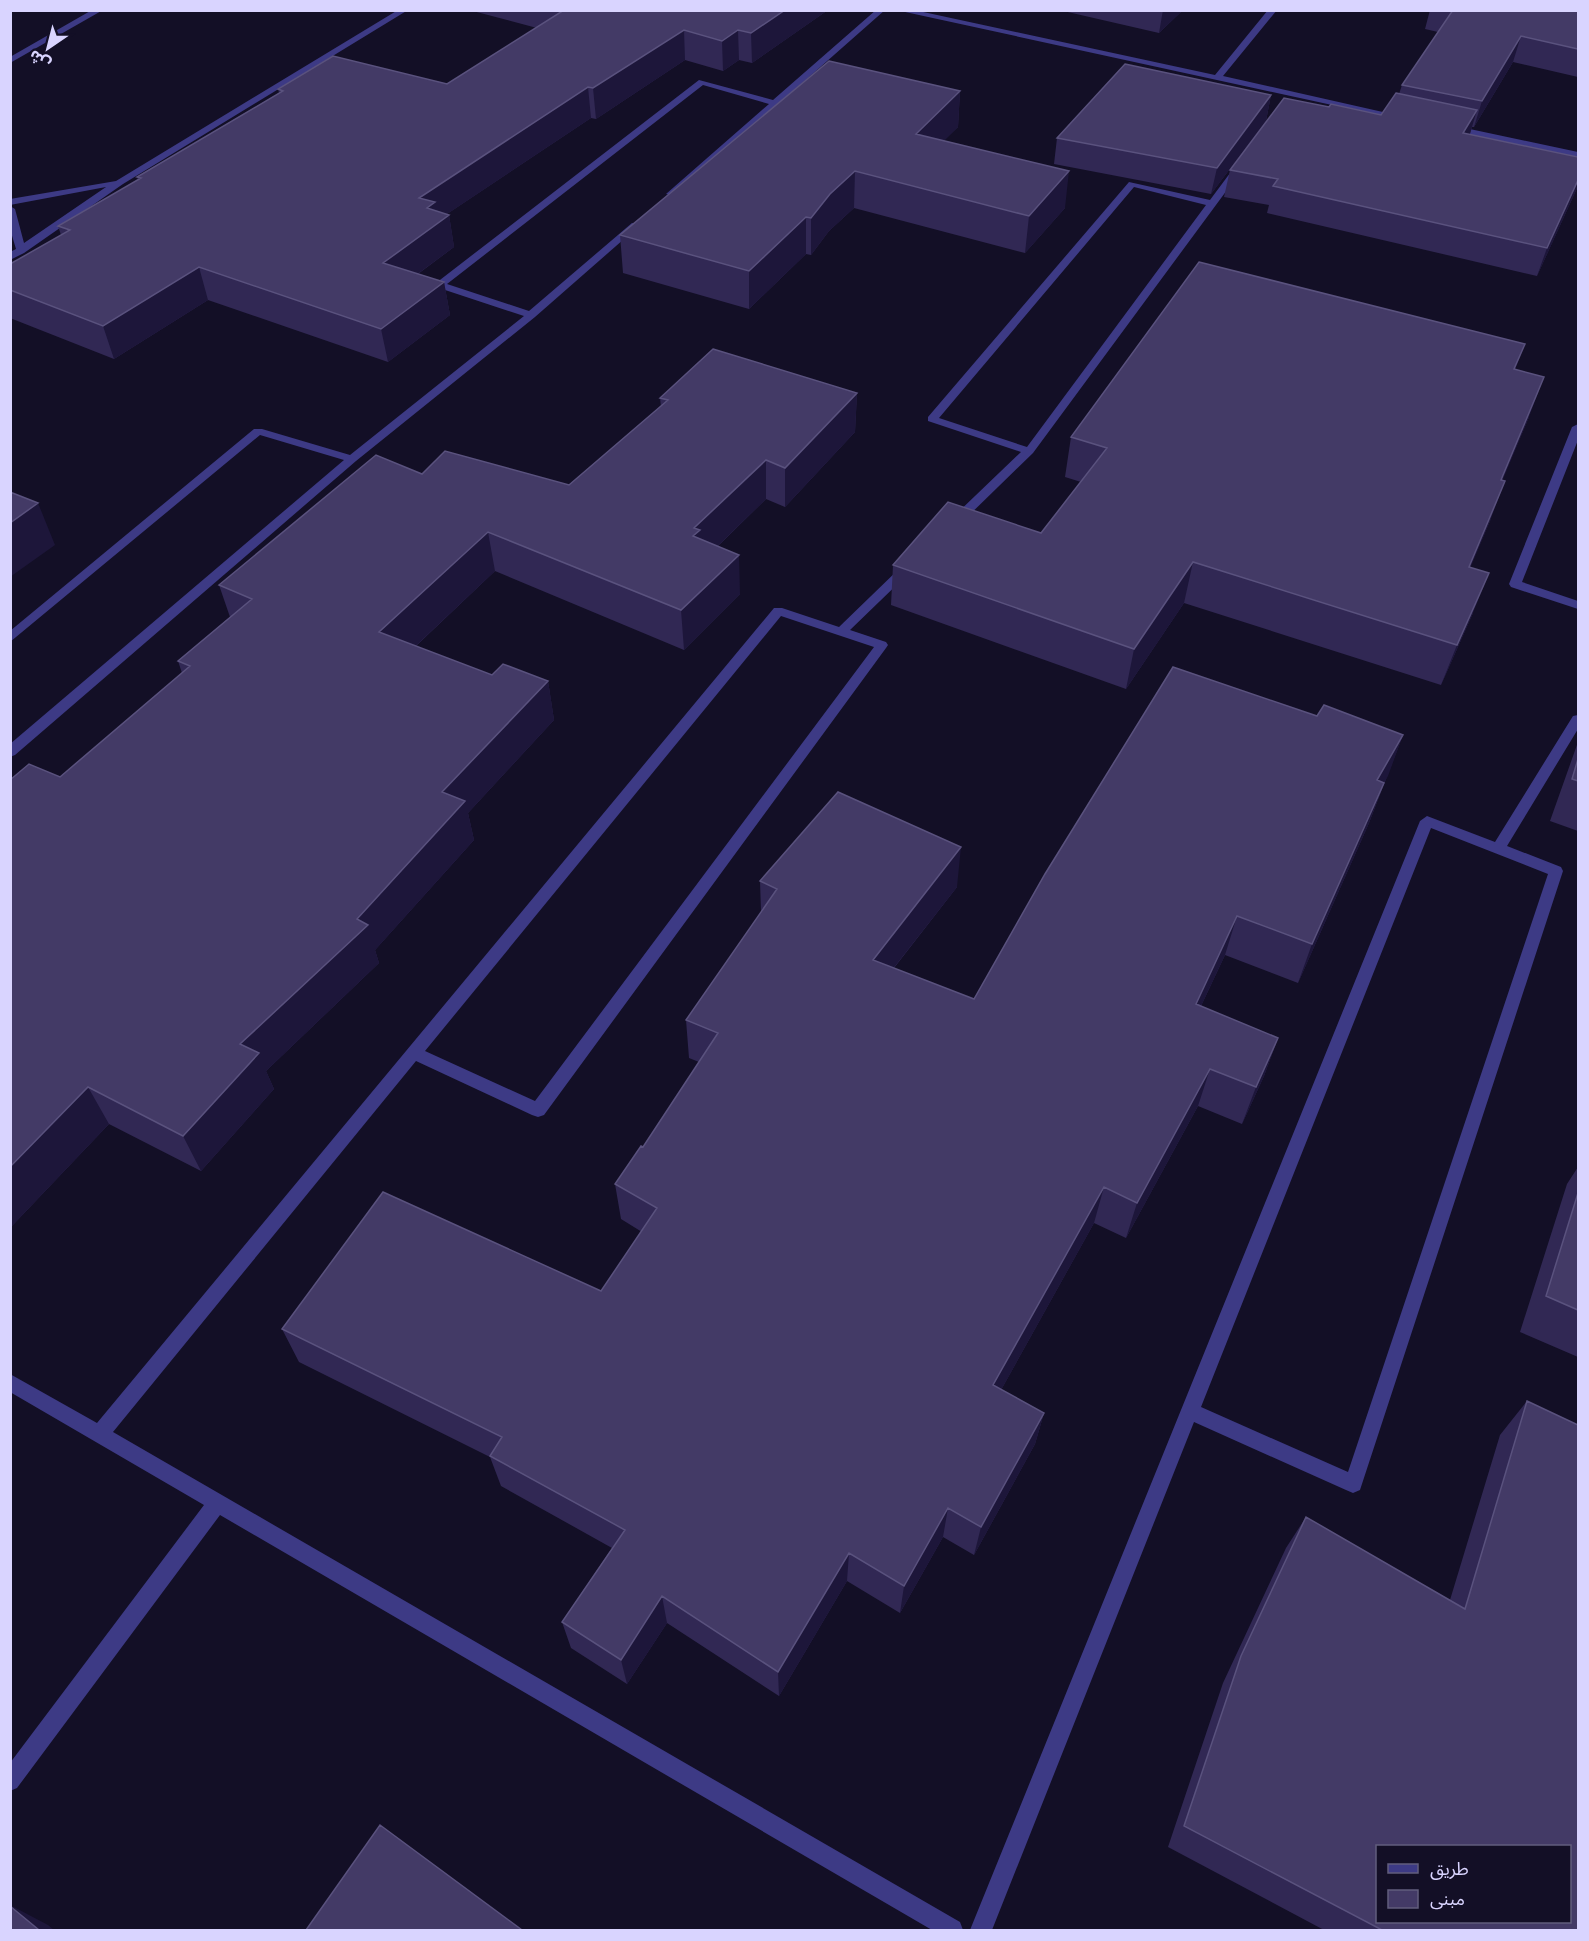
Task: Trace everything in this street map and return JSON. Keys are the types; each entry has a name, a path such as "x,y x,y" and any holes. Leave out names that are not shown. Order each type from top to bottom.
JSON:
{"street":[{"path":"10,61 99,10"},
{"path":"10,257 120,182 404,10"},
{"path":"666,197 881,10"},
{"path":"900,10 1217,78 1289,99 1407,119"},
{"path":"1217,78 1273,10"},
{"path":"531,315 440,285 702,82 775,103"},
{"path":"1441,126 1578,155"},
{"path":"944,533 1029,451 1246,158"},
{"path":"10,202 120,182"},
{"path":"1029,451 932,419 1132,184 1212,203"},
{"path":"10,209 21,251"},
{"path":"10,752 352,459 531,315 639,221"},
{"path":"1578,427 1515,584 1578,605"},
{"path":"10,638 258,431 352,459"},
{"path":"841,632 918,558"},
{"path":"100,1433 778,611 882,645 538,1110 415,1053"},
{"path":"1498,849 1578,719"},
{"path":"981,1930 1427,821 1556,871 1353,1484 1190,1411"},
{"path":"10,1382 952,1930"},
{"path":"10,1781 218,1502"}],"building":[{"path":"564,10 785,10 751,33 738,30 722,41 684,30 593,88 588,87 419,198 435,202 427,208 449,215 383,263 444,282 381,329 199,267 103,326 10,290 10,264 70,230 58,226 283,91 278,89 333,56 447,84"},
{"path":"1453,10 1578,10 1578,49 1521,36 1482,101 1402,85"},
{"path":"829,61 960,91 916,134 1069,171 1029,216 855,171 830,194 811,218 806,217 749,271 620,235"},
{"path":"1125,64 1271,95 1217,168 1057,138"},
{"path":"1396,93 1477,110 1463,133 1578,157 1578,180 1547,248 1273,186 1278,179 1230,170 1284,98 1329,107 1331,104 1381,115"},
{"path":"1199,262 1525,344 1514,369 1544,377 1501,480 1505,481 1469,567 1489,573 1457,645 1193,562 1134,649 893,565 948,502 1041,533 1107,448 1071,437"},
{"path":"713,349 857,393 785,468 766,460 694,528 700,530 693,536 739,555 681,610 488,532 379,632 492,675 503,664 548,681 442,792 465,801 357,919 368,925 240,1044 259,1053 183,1136 88,1087 10,1167 10,780 29,764 60,777 190,666 178,661 252,599 219,585 376,455 422,474 445,451 569,485 668,400 660,398"},
{"path":"10,492 38,503 10,523"},
{"path":"1173,667 1317,716 1324,705 1403,735 1377,780 1384,783 1312,944 1237,916 1196,1004 1278,1038 1256,1087 1210,1069 1137,1203 1104,1187 993,1385 1044,1413 981,1527 948,1508 904,1586 849,1553 778,1672 662,1596 621,1660 562,1622 625,1530 490,1456 502,1437 282,1329 383,1192 601,1291 657,1208 615,1184 641,1146 643,1147 718,1033 686,1020 777,889 760,881 838,792 961,847 873,960 974,999 1045,874"},
{"path":"1578,759 1578,781 1572,779"},
{"path":"1578,1193 1578,1310 1546,1296"},
{"path":"1527,1401 1578,1425 1578,1930 1382,1930 1184,1826 1241,1656 1306,1517 1465,1609"},
{"path":"380,1825 522,1930 306,1930"},
{"path":"10,1906 39,1930 10,1930"}]}
